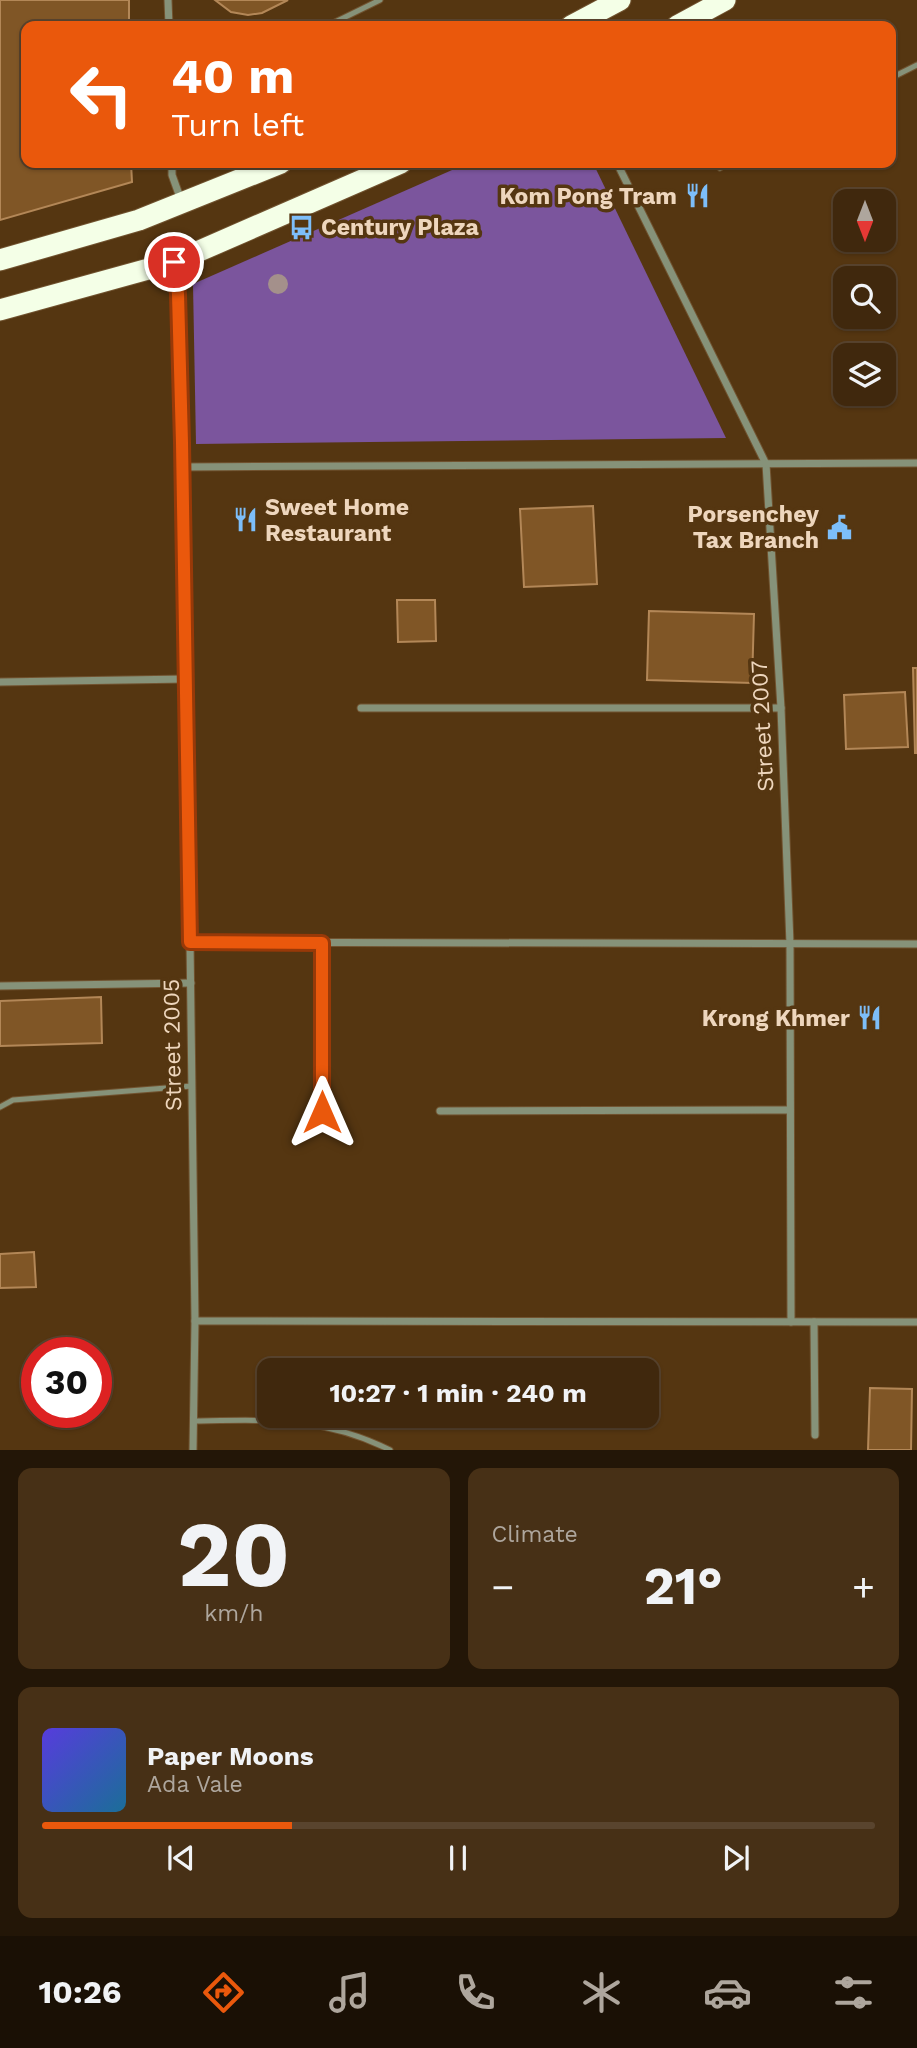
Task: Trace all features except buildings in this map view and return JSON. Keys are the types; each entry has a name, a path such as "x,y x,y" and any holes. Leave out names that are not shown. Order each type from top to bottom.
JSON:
{"highway":[{"path":"580,21 620,0"},
{"path":"686,21 725,0"},
{"path":"0,260 139,220 269,168"},
{"path":"0,310 174,262 390,168"}],"street":[{"path":"168,0 169,21"},
{"path":"172,168 182,204"},
{"name":"Street 2007","path":"619,168 766,464 781,708 790,944 791,1322"},
{"name":"Street 2005","path":"174,262 178,294 191,983 195,1321 193,1450"},
{"path":"182,467 917,463"},
{"path":"0,682 186,679"},
{"path":"361,708 781,708"},
{"path":"190,942 917,944"},
{"path":"322,943 322,1112"},
{"path":"0,986 191,983"},
{"path":"440,1111 790,1111"},
{"path":"195,1321 917,1322"},
{"path":"814,1322 815,1435"}],"lane":[{"path":"337,21 380,0"},
{"path":"896,76 917,65"},
{"path":"0,1107 13,1100 192,1086"},
{"path":"193,1421 306,1422 362,1436 390,1450"}],"shaded area":[{"path":"457,168 595,168 726,438 196,444 193,284"}],"place":[{"name":"Kom Pong Tram","path":"697,196"},
{"name":"Century Plaza","path":"301,227"},
{"name":"Sweet Home Restaurant","path":"245,520"},
{"name":"Porsenchey Tax Branch","path":"839,527"},
{"name":"Krong Khmer","path":"870,1018"}],"route":[{"path":"174,262 178,294 182,443 190,942 322,943 322,1112"}]}
